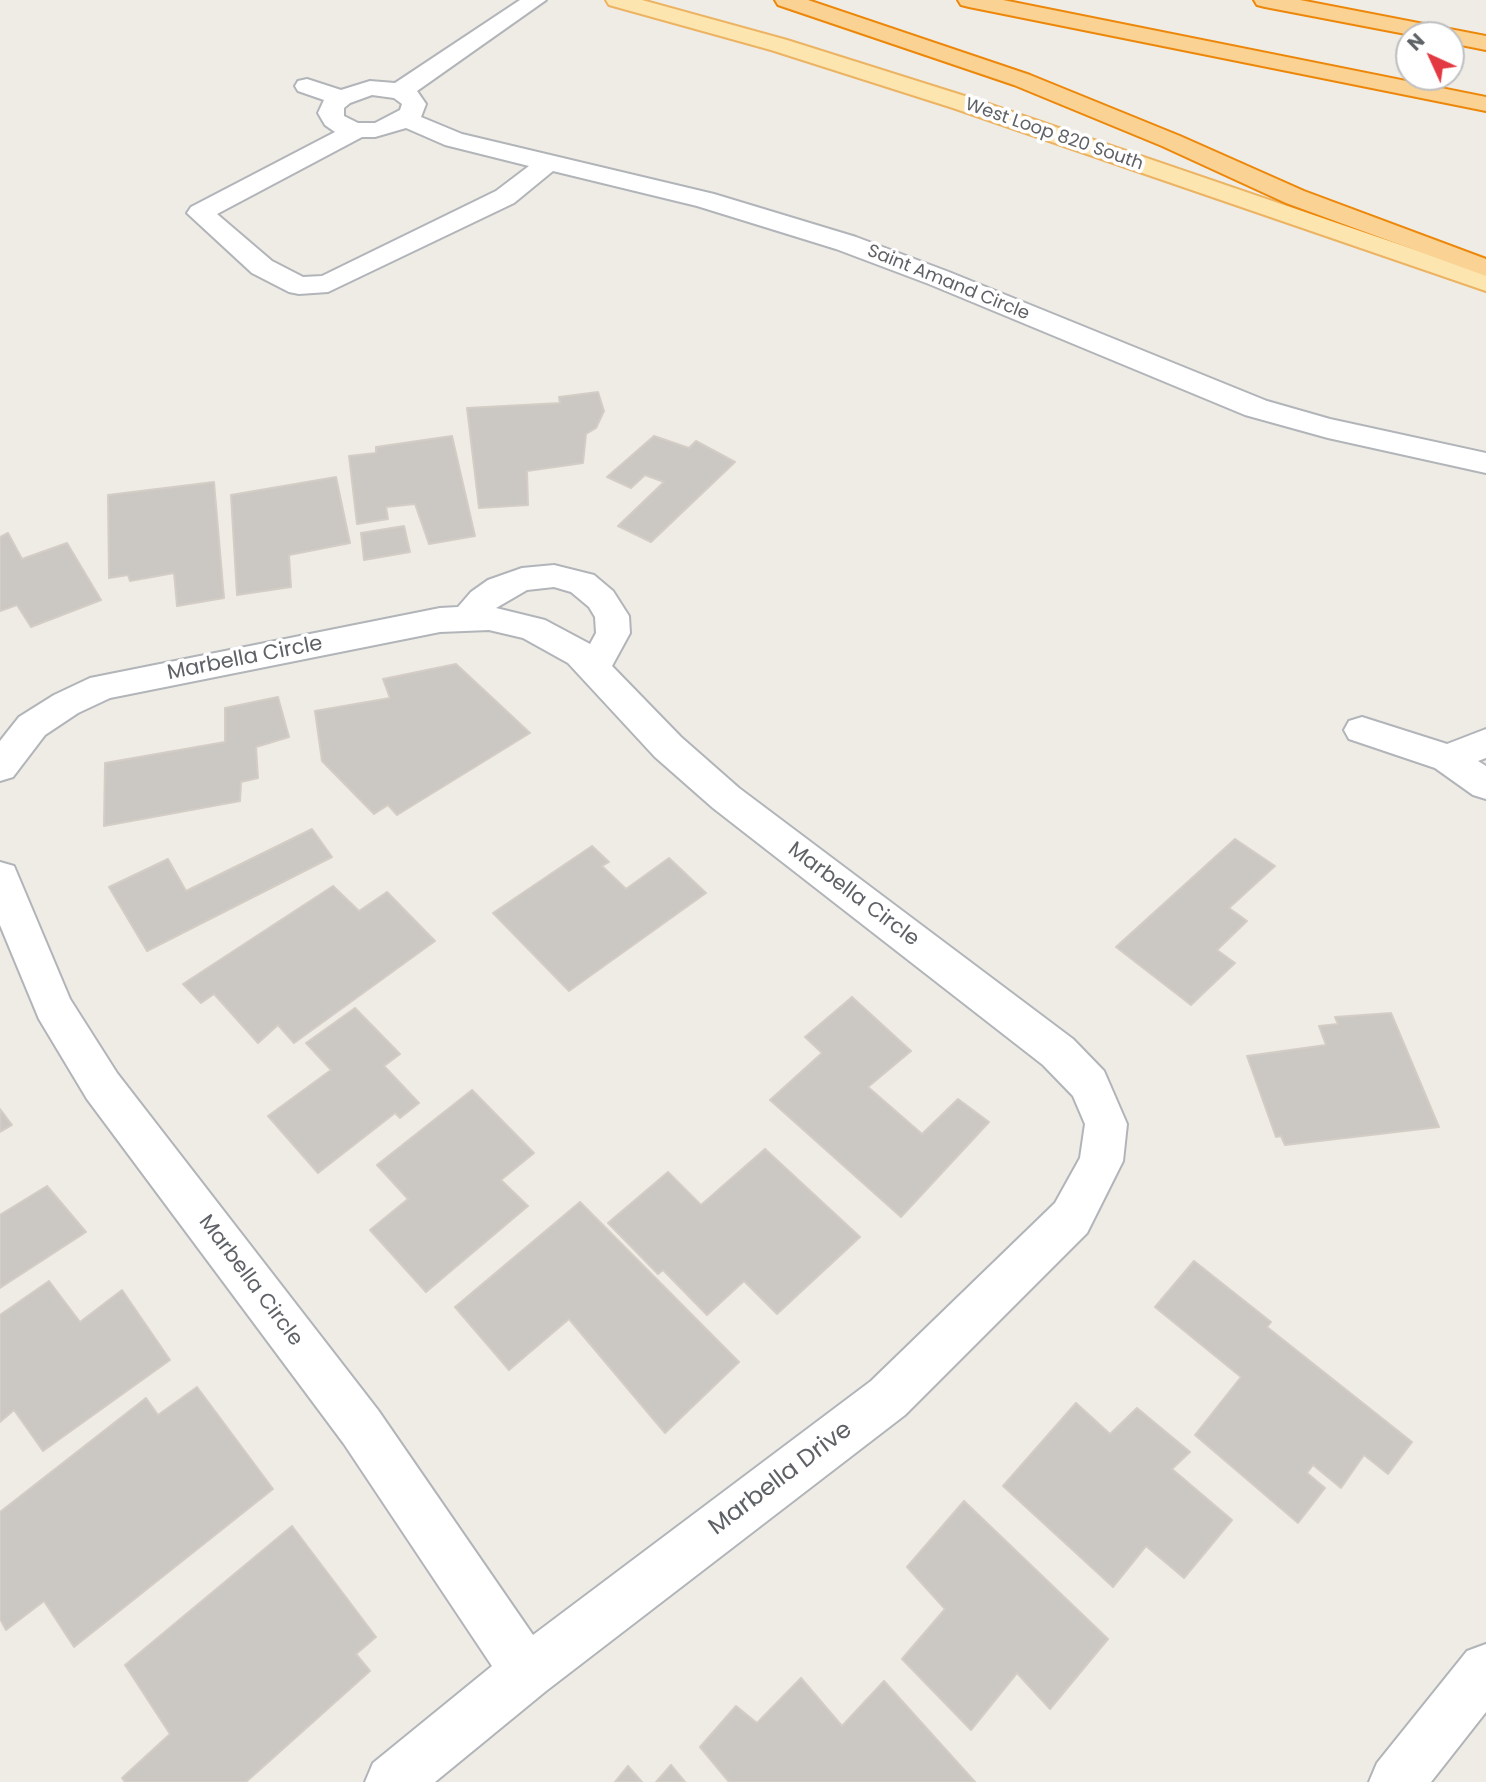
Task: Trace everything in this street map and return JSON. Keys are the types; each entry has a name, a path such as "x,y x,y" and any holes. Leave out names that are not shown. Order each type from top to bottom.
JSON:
{"highway":[{"path":"786,0 1022,80 1171,141 1295,197 1486,268"},
{"path":"969,0 1486,104"},
{"path":"1265,0 1395,25"},
{"path":"1465,38 1486,43"}],"main road":[{"name":"West Loop 820 South","path":"617,0 779,45 962,103 1486,283"}],"street":[{"path":"400,91 535,0"},
{"path":"307,86 341,97"},
{"path":"370,88 400,91 410,97 414,104 412,112 405,119 383,128 357,130 342,126 330,113 341,97 370,88"},
{"name":"Saint Amand Circle","path":"405,119 454,140 705,200 846,243 939,278 1256,408 1328,428 1486,463"},
{"path":"357,130 200,213 262,267 299,286 328,285 505,197 548,163"},
{"path":"467,619 483,600 500,588 522,579 554,576 582,583 601,599 612,616 613,633 593,668"},
{"name":"Marbella Circle","path":"0,767 16,725 102,687 440,620 489,618 533,628 580,654 668,747 726,798 1058,1052 1089,1084 1106,1124"},
{"path":"1362,730 1448,758 1486,785"},
{"path":"1448,758 1486,743"},
{"name":"Marbella Circle","path":"0,877 53,1007 102,1086 360,1427 527,1672"},
{"name":"Marbella Drive","path":"392,1782 527,1672 888,1398 1071,1218 1101,1161 1106,1124"},
{"path":"1396,1782 1486,1670"}],"building":[{"path":"598,392 604,411 596,428 586,434 583,463 527,471 528,505 479,508 467,408 560,403 559,397"},
{"path":"452,436 475,536 429,544 415,504 386,507 388,519 357,524 349,456 376,453 376,447"},
{"path":"654,436 689,448 696,441 735,462 651,542 618,526 664,482 645,475 631,488 607,477"},
{"path":"336,477 350,543 289,555 291,587 237,595 231,495"},
{"path":"214,482 224,598 177,606 174,573 130,581 128,575 109,578 108,495"},
{"path":"404,526 410,552 364,560 361,533"},
{"path":"8,533 22,559 67,543 101,600 31,627 17,605 0,611 0,537"},
{"path":"456,664 530,733 397,815 388,805 374,814 322,761 315,711 390,698 383,679"},
{"path":"278,697 289,737 256,747 258,778 241,782 240,801 104,826 105,763 225,742 225,708"},
{"path":"312,829 332,857 147,951 109,887 168,859 186,891"},
{"path":"1235,839 1275,866 1229,908 1247,921 1217,950 1235,963 1191,1005 1116,947"},
{"path":"592,846 609,862 602,866 626,889 669,858 706,893 569,991 493,913"},
{"path":"333,886 359,911 387,892 435,941 294,1043 278,1025 258,1043 214,994 201,1003 183,984"},
{"path":"852,997 911,1051 868,1087 922,1134 958,1099 989,1122 901,1217 770,1100 822,1053 805,1037"},
{"path":"355,1008 400,1054 384,1066 419,1103 400,1118 395,1113 318,1173 268,1116 331,1070 306,1043"},
{"path":"1391,1013 1439,1127 1285,1145 1281,1136 1276,1137 1247,1056 1326,1045 1319,1026 1338,1024 1335,1017"},
{"path":"472,1090 534,1153 501,1180 528,1206 426,1292 370,1230 408,1199 377,1165"},
{"path":"0,1109 12,1125 0,1132"},
{"path":"765,1149 860,1237 777,1314 744,1281 707,1315 663,1270 658,1274 608,1223 668,1172 701,1205"},
{"path":"47,1186 86,1232 0,1288 0,1215"},
{"path":"580,1202 739,1362 665,1433 569,1319 509,1370 455,1307"},
{"path":"1194,1261 1271,1322 1267,1327 1412,1442 1388,1474 1364,1455 1341,1488 1313,1465 1307,1473 1325,1488 1298,1523 1195,1435 1241,1377 1155,1307"},
{"path":"49,1281 80,1322 122,1290 170,1360 43,1451 14,1410 0,1422 0,1315"},
{"path":"197,1387 273,1489 74,1647 44,1601 6,1630 0,1619 0,1512 146,1398 158,1415"},
{"path":"1076,1403 1110,1434 1137,1408 1190,1452 1172,1469 1232,1520 1184,1578 1146,1546 1113,1587 1003,1486"},
{"path":"964,1501 1108,1639 1050,1709 1017,1673 971,1730 902,1659 945,1609 907,1567"},
{"path":"292,1526 376,1637 356,1654 370,1671 246,1782 125,1782 122,1778 170,1734 125,1665"},
{"path":"801,1678 842,1726 884,1681 975,1782 729,1782 700,1747 736,1706 757,1723"},
{"path":"671,1765 685,1782 656,1782"},
{"path":"628,1766 642,1782 615,1782"}]}
